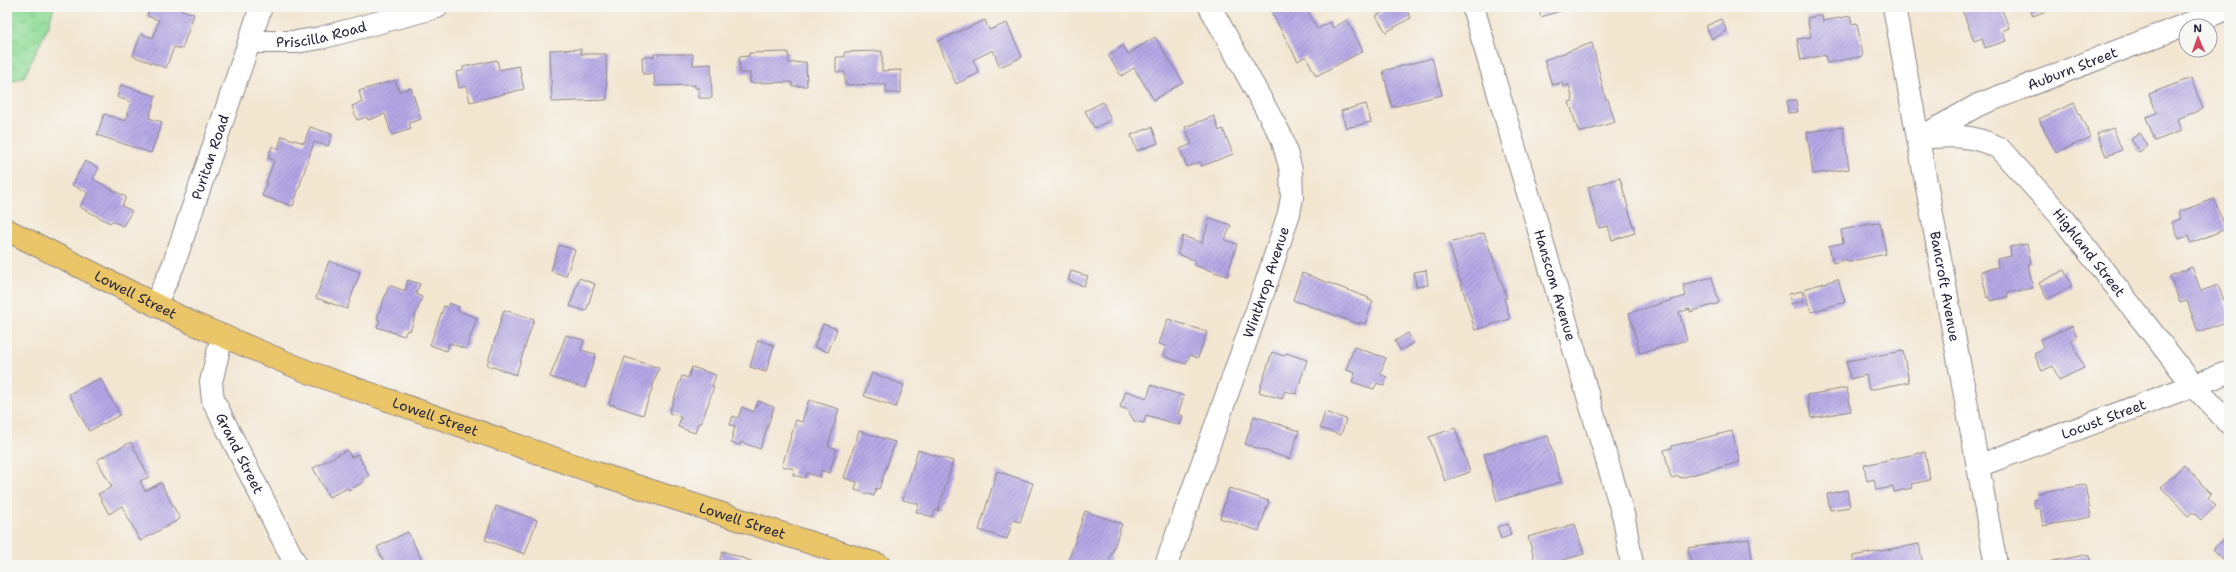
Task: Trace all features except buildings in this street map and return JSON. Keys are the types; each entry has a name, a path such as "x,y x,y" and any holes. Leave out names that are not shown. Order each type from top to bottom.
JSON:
{"main road":[{"name":"Lowell Street","path":"7,230 155,305 222,336 311,373 402,406 596,472 879,565"}],"street":[{"name":"Puritan Road","path":"155,305 173,266 251,42 261,7"},
{"name":"Priscilla Road","path":"251,42 296,42 320,38 437,7"},
{"name":"Winthrop Avenue","path":"1166,565 1261,300 1289,213 1292,197 1291,170 1282,138 1210,7"},
{"name":"Hanscom Avenue","path":"1473,7 1624,518 1632,565"},
{"name":"Bancroft Avenue","path":"1894,7 1996,565"},
{"name":"Auburn Street","path":"1919,138 1978,105 2229,8"},
{"name":"Highland Street","path":"1919,138 1939,136 1968,137 1988,142 1999,148 2059,214 2194,386 2229,423"},
{"name":"Grand Street","path":"222,336 211,382 213,400 296,565"},
{"name":"Locust Street","path":"1978,466 2229,372"}],"green space":[{"path":"7,7 54,7 48,27 24,77 9,82 7,81"}]}
